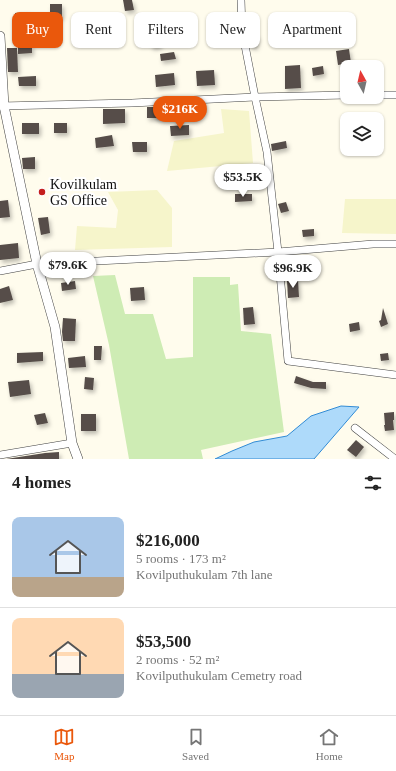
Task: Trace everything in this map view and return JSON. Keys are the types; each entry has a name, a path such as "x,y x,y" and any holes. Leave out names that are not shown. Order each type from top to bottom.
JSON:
{"street":[{"path":"242,0 242,30 267,152 288,361 396,375"},
{"path":"0,36 2,106 37,264 55,327 72,443 78,459"},
{"path":"2,106 340,95"},
{"path":"384,95 396,95"},
{"path":"0,272 37,264 278,252 373,244 396,244"},
{"path":"355,428 395,459"},
{"path":"0,455 72,443"}],"green space":[{"path":"221,109 249,111 253,163 167,171 174,141 224,133"},
{"path":"157,190 172,208 172,247 75,250 77,226 116,228 118,210 108,192"},
{"path":"345,199 396,199 396,234 342,233"},
{"path":"115,275 125,314 153,314 166,359 193,357 193,277 230,277 230,285 238,284 241,331 271,334 284,432 201,450 203,459 129,459 109,345 93,276"}],"water":[{"path":"341,406 359,407 314,459 215,459 254,442 287,436 311,416"}],"building":[{"path":"123,0 132,0 134,10 125,11"},
{"path":"50,4 62,4 62,12 50,12"},
{"path":"7,48 17,48 18,72 8,72"},
{"path":"18,48 32,48 32,53 18,54"},
{"path":"349,49 351,60 340,60 340,65 338,65 336,51"},
{"path":"174,52 176,59 161,61 160,54"},
{"path":"300,65 301,88 285,89 285,66"},
{"path":"323,66 324,74 313,76 312,68"},
{"path":"214,70 215,85 197,86 196,71"},
{"path":"174,73 175,85 156,87 155,75"},
{"path":"36,76 36,86 19,86 18,77"},
{"path":"147,107 159,107 160,118 147,118"},
{"path":"103,109 125,109 125,123 103,124"},
{"path":"22,123 39,123 39,134 22,134"},
{"path":"54,123 67,123 67,133 54,133"},
{"path":"189,125 189,135 171,136 170,126"},
{"path":"112,135 114,146 96,148 95,138"},
{"path":"286,141 287,148 272,151 271,144"},
{"path":"132,142 147,142 147,152 133,152"},
{"path":"35,157 35,169 23,169 22,158"},
{"path":"235,194 252,194 252,201 235,202"},
{"path":"8,200 10,217 0,218 0,201"},
{"path":"286,202 289,211 281,213 278,204"},
{"path":"48,217 50,233 41,235 38,218"},
{"path":"314,229 314,236 303,237 302,230"},
{"path":"18,243 19,258 0,260 0,245"},
{"path":"298,280 299,297 288,298 287,281"},
{"path":"75,281 76,289 62,291 61,283"},
{"path":"9,286 13,300 0,303 0,289"},
{"path":"144,287 145,300 131,301 130,288"},
{"path":"253,307 255,324 244,325 243,308"},
{"path":"383,308 388,324 381,327 379,321 381,320"},
{"path":"63,318 76,319 75,341 63,341"},
{"path":"359,322 360,330 350,332 349,324"},
{"path":"94,346 102,346 101,360 94,360"},
{"path":"43,352 43,361 17,363 17,353"},
{"path":"388,353 389,360 381,361 380,354"},
{"path":"85,356 86,367 69,368 68,358"},
{"path":"296,376 313,382 326,382 326,389 311,388 294,383"},
{"path":"85,377 94,378 93,390 84,389"},
{"path":"29,380 31,394 10,397 8,382"},
{"path":"394,412 394,430 385,431 384,413"},
{"path":"45,413 48,423 37,425 34,415"},
{"path":"81,414 96,414 96,431 81,431"},
{"path":"356,440 364,447 356,457 347,450"},
{"path":"59,452 59,459 6,459 45,453"}],"place":[{"name":"Kovilkulam GS Office","path":"42,192"}]}
